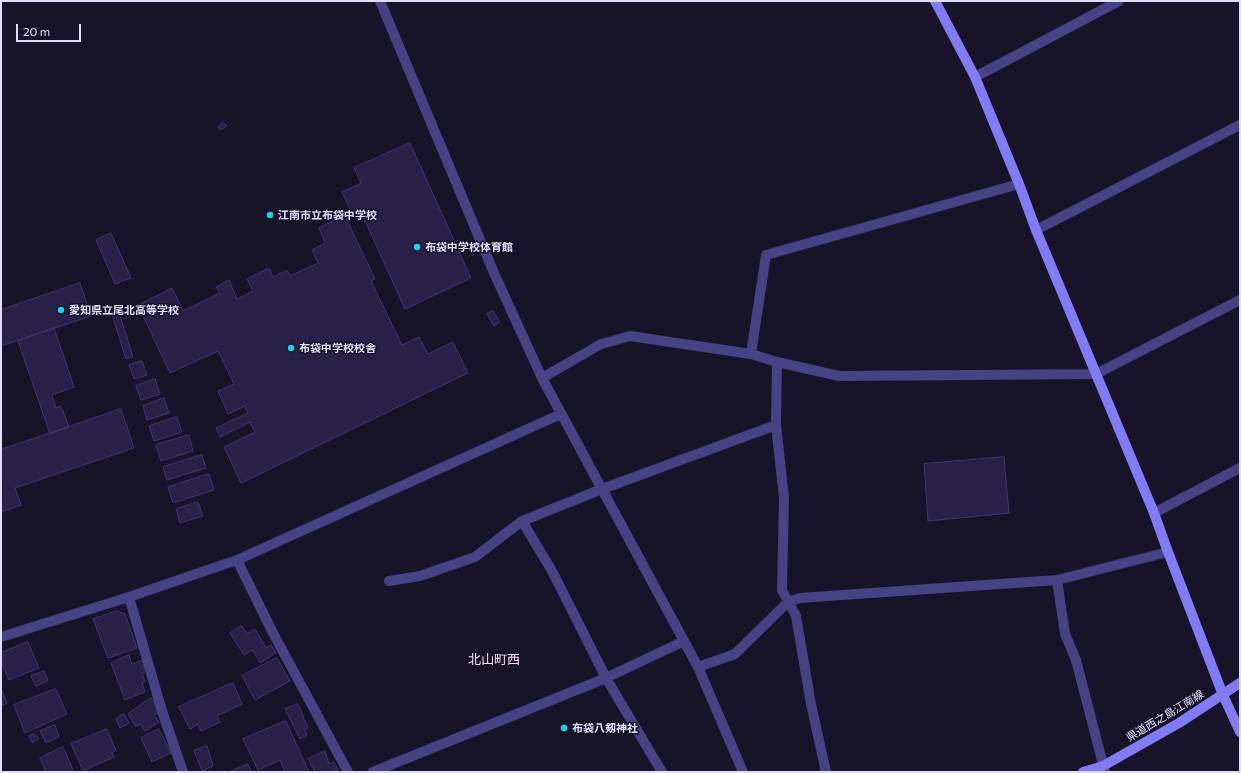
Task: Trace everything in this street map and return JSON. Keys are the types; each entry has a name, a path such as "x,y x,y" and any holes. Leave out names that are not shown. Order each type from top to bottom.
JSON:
{"street":[{"path":"380,1 494,273 542,378 698,667 743,772"},
{"path":"935,1 975,77 1020,184 1036,230 1154,513 1223,696 1240,732"},
{"path":"975,77 1119,1"},
{"path":"1036,230 1240,125"},
{"path":"752,354 766,255 1020,184"},
{"path":"542,378 601,344 630,336 752,354 777,362 839,376 1096,374 1240,300"},
{"path":"777,362 776,425 784,498 782,590 796,616 826,772"},
{"path":"1,637 129,598 237,560 561,414"},
{"path":"389,581 420,576 475,557 522,521 602,489 776,425"},
{"path":"1154,513 1240,468"},
{"path":"522,521 552,571 606,678 662,772"},
{"path":"698,667 735,654 788,602 800,598 1057,580 1168,552"},
{"path":"237,560 273,633 348,772"},
{"path":"1057,580 1065,634 1076,660 1104,769"},
{"path":"129,598 162,711 183,772"},
{"path":"373,772 606,678 684,641"},
{"name":"県道西之島江南線","path":"1083,772 1104,769 1179,724 1223,696 1240,683"}],"building":[{"path":"224,123 227,126 220,130 218,127"},
{"name":"布袋中学校体育館","path":"410,143 471,278 405,309 361,212 353,216 342,192 361,183 354,168"},
{"name":"布袋中学校校舎","path":"345,216 375,279 371,281 402,345 419,337 428,354 453,342 468,373 241,483 224,447 255,432 250,422 220,437 216,428 248,413 245,406 228,414 218,391 234,384 218,351 170,373 138,305 172,288 183,311 220,293 216,287 229,280 237,299 253,291 247,279 269,268 273,277 287,270 290,276 318,263 312,250 325,243 319,228"},
{"path":"111,233 131,278 115,284 96,240"},
{"path":"80,283 91,316 1,346 1,310"},
{"path":"118,309 133,357 126,359 111,311"},
{"path":"493,311 500,322 494,326 487,314"},
{"path":"54,328 74,387 52,395 56,408 61,406 69,427 50,434 18,341"},
{"path":"142,361 147,375 134,379 129,365"},
{"path":"155,379 160,394 141,400 136,386"},
{"path":"164,398 169,413 147,420 143,406"},
{"path":"121,409 134,448 15,488 21,505 1,512 1,450"},
{"path":"177,417 182,432 154,441 149,426"},
{"path":"189,435 193,451 161,461 156,445"},
{"path":"202,455 206,468 167,480 163,467"},
{"path":"1004,457 1009,513 928,521 924,464"},
{"path":"209,474 214,490 173,503 168,487"},
{"path":"198,502 203,516 180,523 176,509"},
{"path":"117,611 125,614 137,648 108,658 93,619"},
{"path":"242,626 247,634 255,629 266,648 271,645 276,653 260,663 253,650 244,655 230,633"},
{"path":"28,642 39,668 9,680 1,661 1,653"},
{"path":"129,655 132,664 142,660 146,671 142,673 145,682 142,683 145,692 125,700 111,663"},
{"path":"277,658 290,681 255,700 242,676"},
{"path":"44,671 48,681 36,686 31,676"},
{"path":"233,683 242,704 217,716 220,722 201,731 198,724 190,729 179,707"},
{"path":"1,689 7,703 1,706"},
{"path":"56,689 67,714 25,733 14,705"},
{"path":"151,698 160,712 154,715 159,722 145,731 140,724 136,727 128,714"},
{"path":"298,704 308,728 305,730 307,735 300,739 285,709"},
{"path":"124,714 129,723 120,728 116,719"},
{"path":"286,721 309,772 285,772 280,760 258,770 243,739"},
{"path":"55,725 59,737 46,743 40,731"},
{"path":"107,729 116,750 112,753 114,757 83,771 71,744"},
{"path":"159,729 171,753 152,762 141,738"},
{"path":"35,734 39,739 32,743 29,736"},
{"path":"207,746 213,766 202,771 194,751"},
{"path":"63,747 74,772 46,772 40,758"},
{"path":"325,751 329,764 334,762 338,770 331,772 315,772 308,759"},
{"path":"248,764 251,772 229,772"}],"place":[{"name":"江南市立布袋中学校","path":"270,215"},
{"name":"布袋中学校体育館","path":"417,247"},
{"name":"愛知県立尾北高等学校","path":"61,310"},
{"name":"布袋中学校校舎","path":"291,348"},
{"name":"布袋八剱神社","path":"564,728"}],"district":[{"name":"北山町西","path":"494,660"}]}
